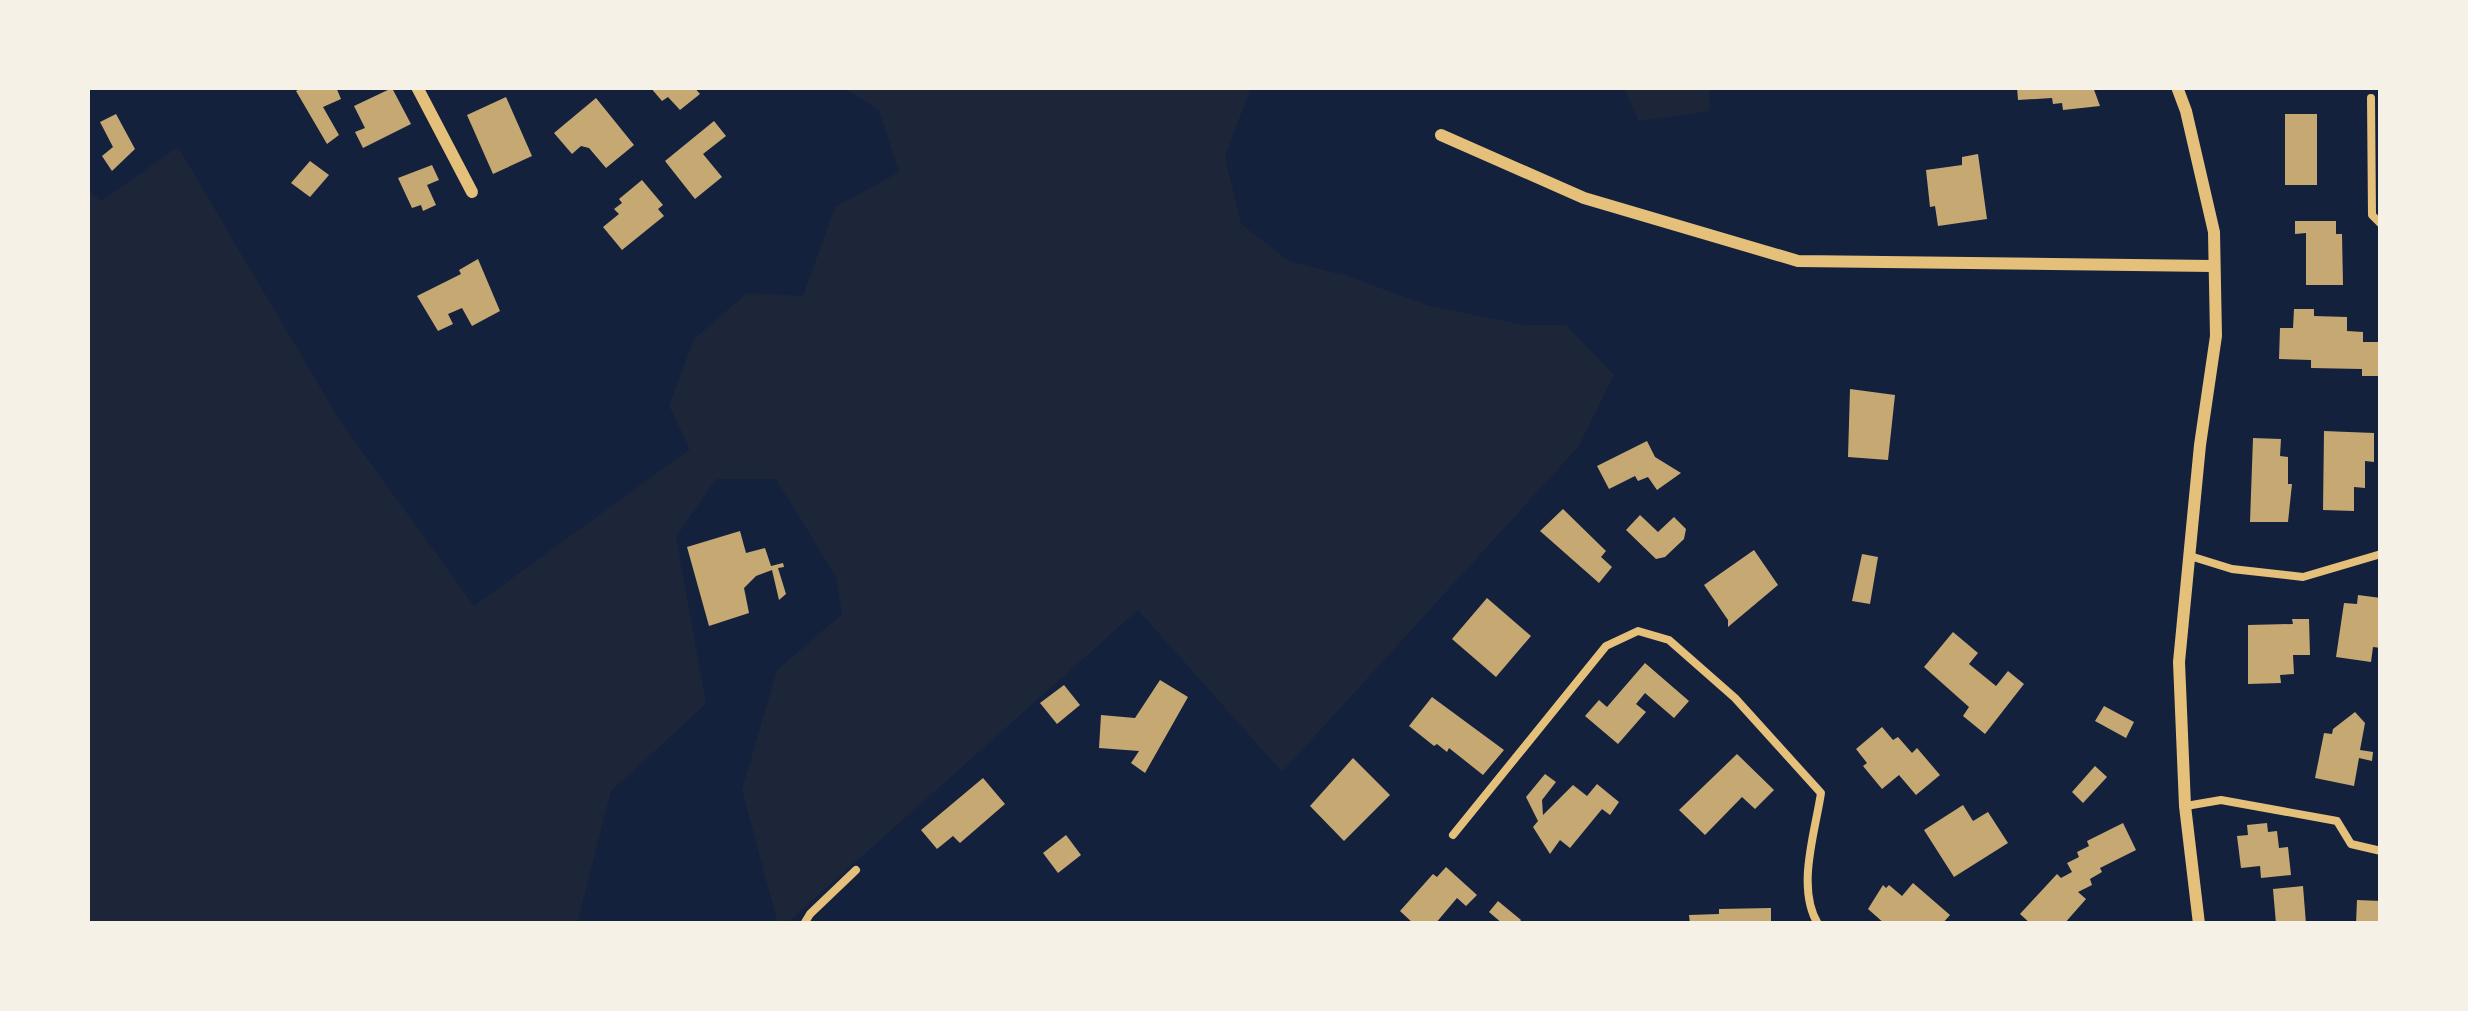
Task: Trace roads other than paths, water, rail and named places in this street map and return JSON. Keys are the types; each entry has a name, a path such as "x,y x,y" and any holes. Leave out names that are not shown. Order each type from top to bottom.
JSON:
{"street":[{"path":"417,87 472,192"},
{"path":"2176,87 2191,130 2214,232 2216,336 2179,662 2185,806 2199,924"},
{"path":"1441,135 1584,198 1798,261 2213,266"}],"lane":[{"path":"2371,98 2372,215 2381,224"},
{"path":"2189,556 2232,569 2302,577 2381,554"},
{"path":"1453,835 1606,646 1639,632 1669,640 1735,698 1821,793 1808,908 1818,924"},
{"path":"2185,806 2221,800 2337,820 2350,844 2381,850"},
{"path":"805,924 856,870"}]}
